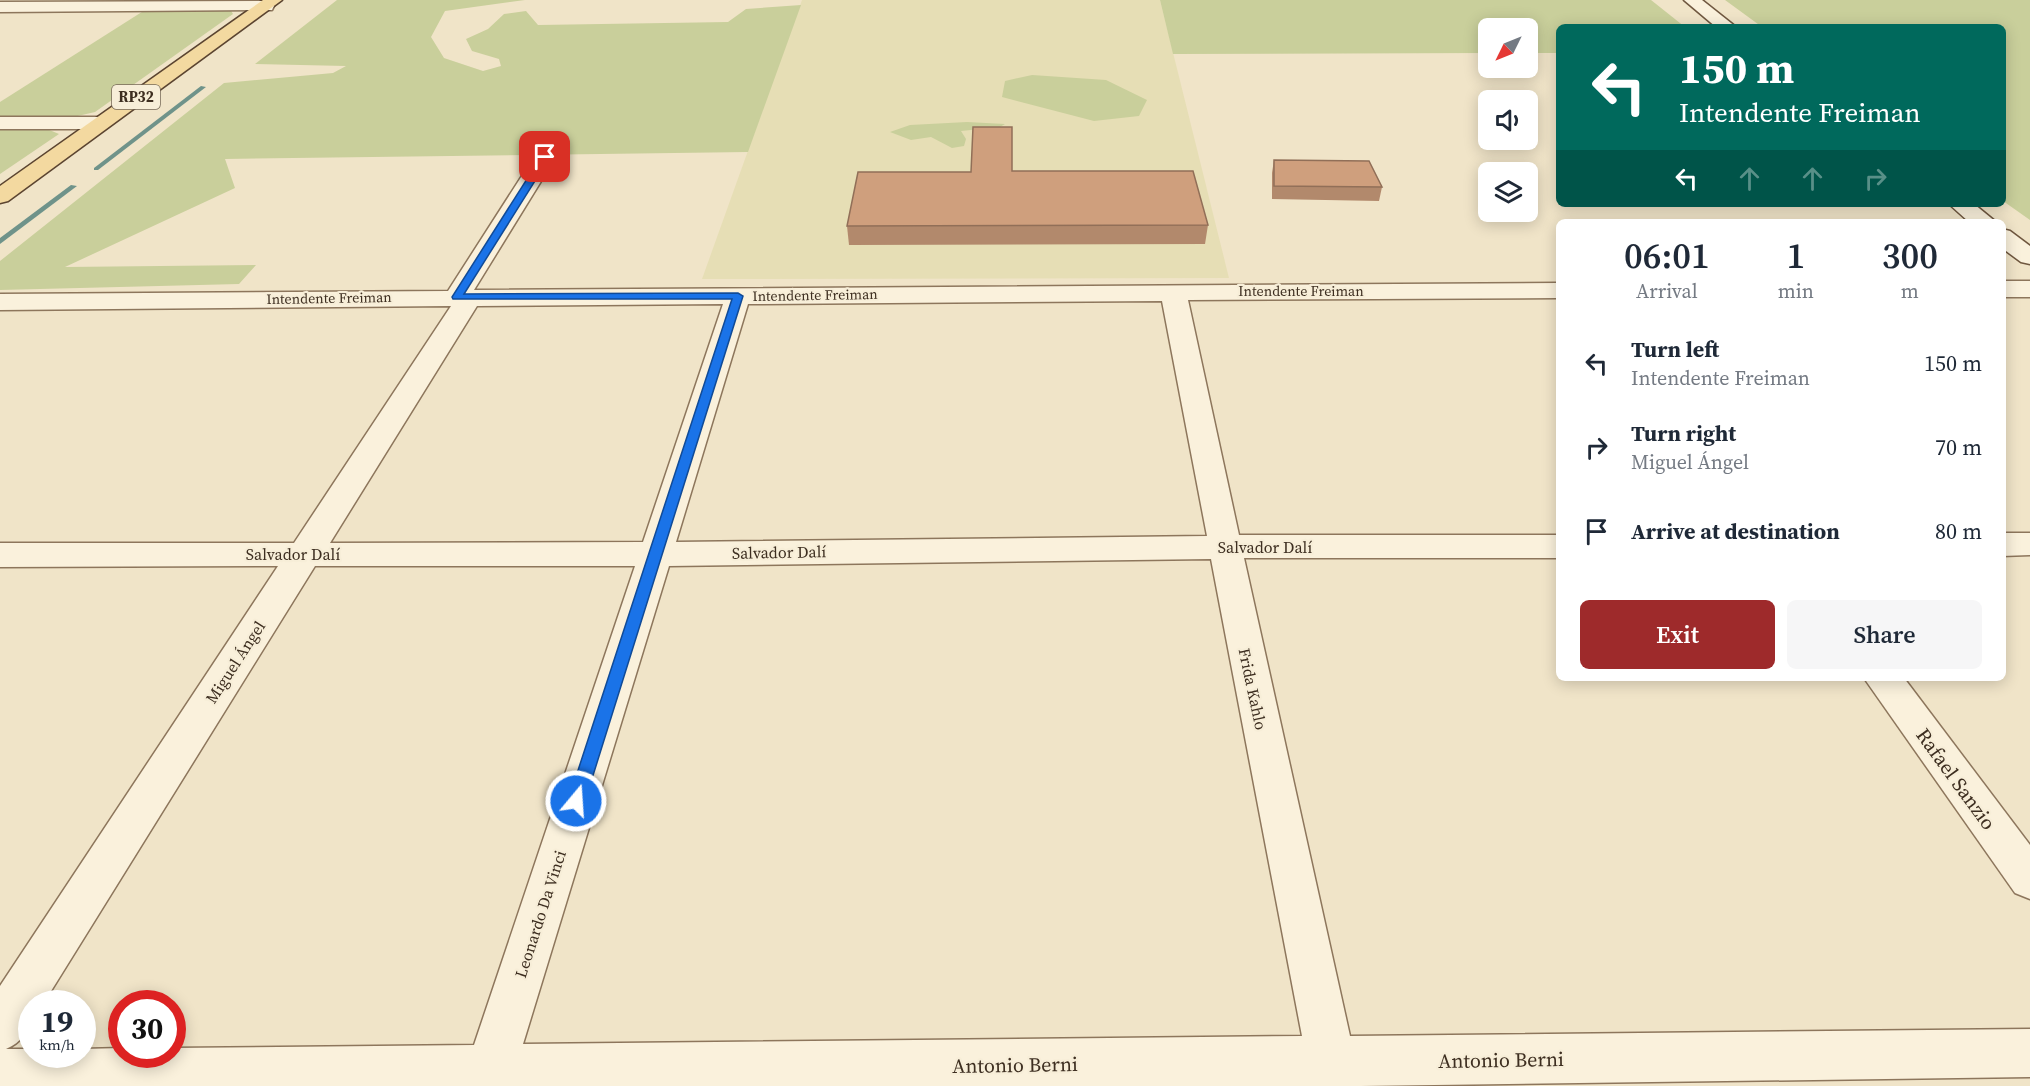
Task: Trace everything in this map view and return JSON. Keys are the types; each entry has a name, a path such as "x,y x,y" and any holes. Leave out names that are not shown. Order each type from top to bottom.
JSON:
{"main road":[{"name":"RP32","path":"0,196 99,123 270,3"}],"street":[{"path":"1692,0 1723,24"},
{"path":"0,7 270,3"},
{"path":"0,123 99,123"},
{"name":"Miguel Ángel","path":"0,1028 305,554 464,297 545,157"},
{"path":"1964,207 1980,219"},
{"path":"2006,239 2030,257"},
{"path":"2006,289 2030,289"},
{"name":"Intendente Freiman","path":"2,303 464,297 1556,290"},
{"name":"Frida Kahlo","path":"1173,292 1223,547 1333,1074"},
{"name":"Leonardo Da Vinci","path":"487,1078 738,296"},
{"path":"2006,544 2030,544"},
{"name":"Salvador Dalí","path":"0,555 655,554 1223,547 1556,546"},
{"name":"Rafael Sanzio","path":"1885,681 2030,879"},
{"name":"Antonio Berni","path":"0,1074 487,1078 1333,1074 2030,1053"}],"shaded area":[{"path":"802,0 1160,0 1229,278 702,279"}],"green space":[{"path":"337,0 525,0 445,11 431,37 444,58 483,71 501,66 499,59 472,51 466,39 488,29 504,14 526,11 538,25 728,22 746,9 801,5 748,152 225,159 235,188 65,267 256,265 239,284 0,290 0,261 224,83 333,73 346,66 255,64"},
{"path":"1160,0 1651,0 1681,24 1556,24 1556,53 1538,53 1538,18 1478,18 1478,53 1173,54"},
{"path":"1725,0 2030,0 2030,220 2006,203 2006,24 1758,24"},
{"path":"230,9 233,14 95,112 69,118 0,116 0,102 145,10"},
{"path":"1032,75 1106,80 1147,100 1139,116 1094,121 1002,97 1005,81"},
{"path":"967,122 1005,124 1000,127 961,131 966,139 964,146 952,148 931,137 911,140 890,132 910,125"},
{"path":"0,129 47,129 59,134 0,174"}],"building":[{"path":"973,127 1012,127 1012,171 1193,171 1208,225 847,226 858,172 971,172"},
{"path":"1274,160 1369,161 1382,187 1274,186"}],"waterway":[{"path":"96,169 203,87"},
{"path":"0,242 73,186"}],"route":[{"path":"545,157 457,297 738,296 576,801"}]}
